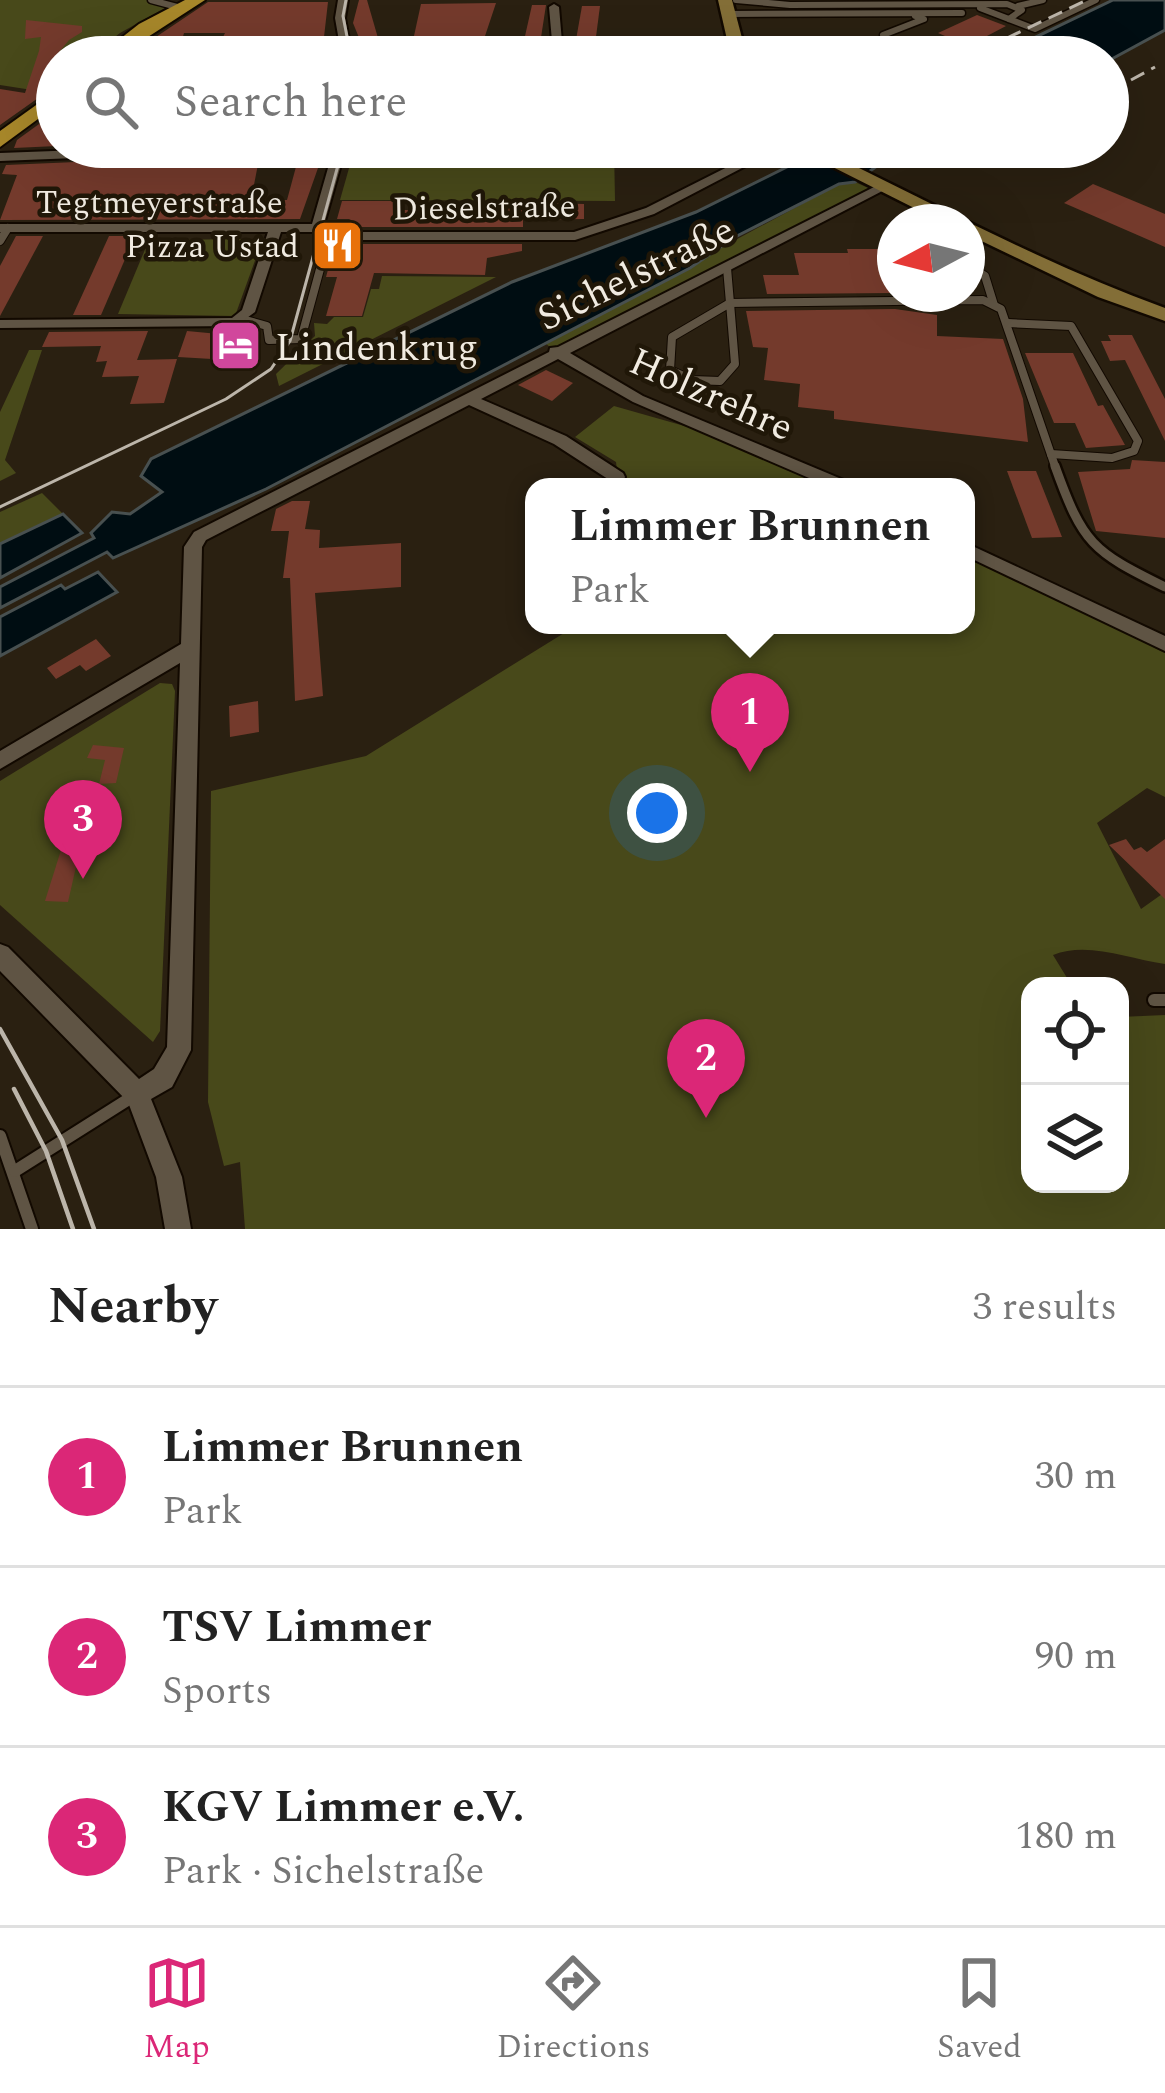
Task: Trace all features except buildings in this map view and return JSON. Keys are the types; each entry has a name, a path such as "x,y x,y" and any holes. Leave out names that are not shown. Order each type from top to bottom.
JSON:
{"main road":[{"path":"138,36 189,4"},
{"path":"730,4 735,36"},
{"path":"0,141 36,113"},
{"path":"846,168 919,204"},
{"path":"985,236 1105,293 1165,314"}],"street":[{"path":"343,0 345,36"},
{"path":"554,8 557,36"},
{"path":"0,157 36,155"},
{"path":"322,232 336,168"},
{"name":"Dieselstraße","path":"322,232 574,236 650,211 735,168"},
{"name":"Sichelstraße","path":"137,1094 163,1078 179,1051 193,547 200,536 884,187"},
{"path":"0,324 242,319 276,228"},
{"name":"Tegtmeyerstraße","path":"2,232 276,228 322,232"},
{"name":"Holzrehre","path":"555,351 638,399 824,478"},
{"path":"467,398 560,440 617,477"},
{"path":"975,553 1165,644"},
{"path":"0,760 190,648"},
{"path":"0,955 137,1094 169,1178 178,1229"}],"lane":[{"path":"151,0 189,4"},
{"path":"730,4 1018,6 1043,0"},
{"path":"970,5 1035,29 1096,0"},
{"path":"730,4 962,13"},
{"path":"1009,20 1019,15 1018,6"},
{"path":"883,34 924,19 909,14"},
{"path":"242,319 267,326 269,340 296,341 305,335 322,232"},
{"path":"727,268 729,303 735,364 720,381 692,380 670,370 672,337 729,303 983,300 994,305"},
{"path":"985,276 994,305 1008,323 1075,522 1103,556 1165,587"},
{"path":"1008,323 1071,326 1138,441 1135,451 1112,458 1052,454"},
{"path":"15,1171 137,1094"},
{"path":"0,1136 32,1229"}],"shaded area":[{"path":"0,0 174,3 116,36 36,36 36,91 0,85"},
{"path":"1113,0 1165,0 1165,30 1129,50 1129,36 1038,36"},
{"path":"349,168 614,168 615,201 340,200"},
{"path":"785,168 874,168 855,182 839,184 735,237 690,268 266,489 113,558 107,552 0,608 0,587 94,538 91,533 112,512 130,514 162,492 141,476 151,459 512,282 696,212"},
{"path":"855,182 875,191 555,351 545,343 839,184"},
{"path":"149,240 262,241 235,316 118,314"},
{"path":"382,276 496,277 279,386 276,374 315,336 314,323 363,317 371,289 379,289"},
{"path":"29,350 42,350 5,460 16,473 0,481 0,412"},
{"path":"614,406 695,429 817,478 618,478 616,462 575,437"},
{"path":"42,493 63,514 0,544 0,512"},
{"path":"63,514 82,533 0,578 0,544"},
{"path":"975,556 1165,653 1165,797 1147,788 1097,823 1141,909 1165,892 1165,964 1094,950 1066,951 1053,955 1066,977 1021,977 1021,1193 1129,1193 1129,1017 1165,1015 1165,1229 245,1229 240,1162 224,1166 208,1102 211,791 366,756 563,634 975,634"},
{"path":"98,572 117,592 0,656 0,617 61,585 65,589"},
{"path":"160,683 172,684 175,691 160,1031 153,1042 0,905 0,781"}],"tram line":[{"path":"346,0 347,36"},
{"path":"0,507 226,399 271,369 290,341 337,168"},
{"path":"0,1029 62,1140 94,1229"},
{"path":"14,1089 46,1151 73,1229"}],"railway":[{"path":"1011,36 1087,0"},
{"path":"1131,80 1155,67"}],"place":[{"name":"Pizza Ustad","path":"338,245"},
{"name":"Lindenkrug","path":"236,346"},
{"name":"Limmer Brunnen","path":"750,772"},
{"name":"KGV Limmer e.V.","path":"83,879"},
{"name":"TSV Limmer","path":"706,1118"}]}
